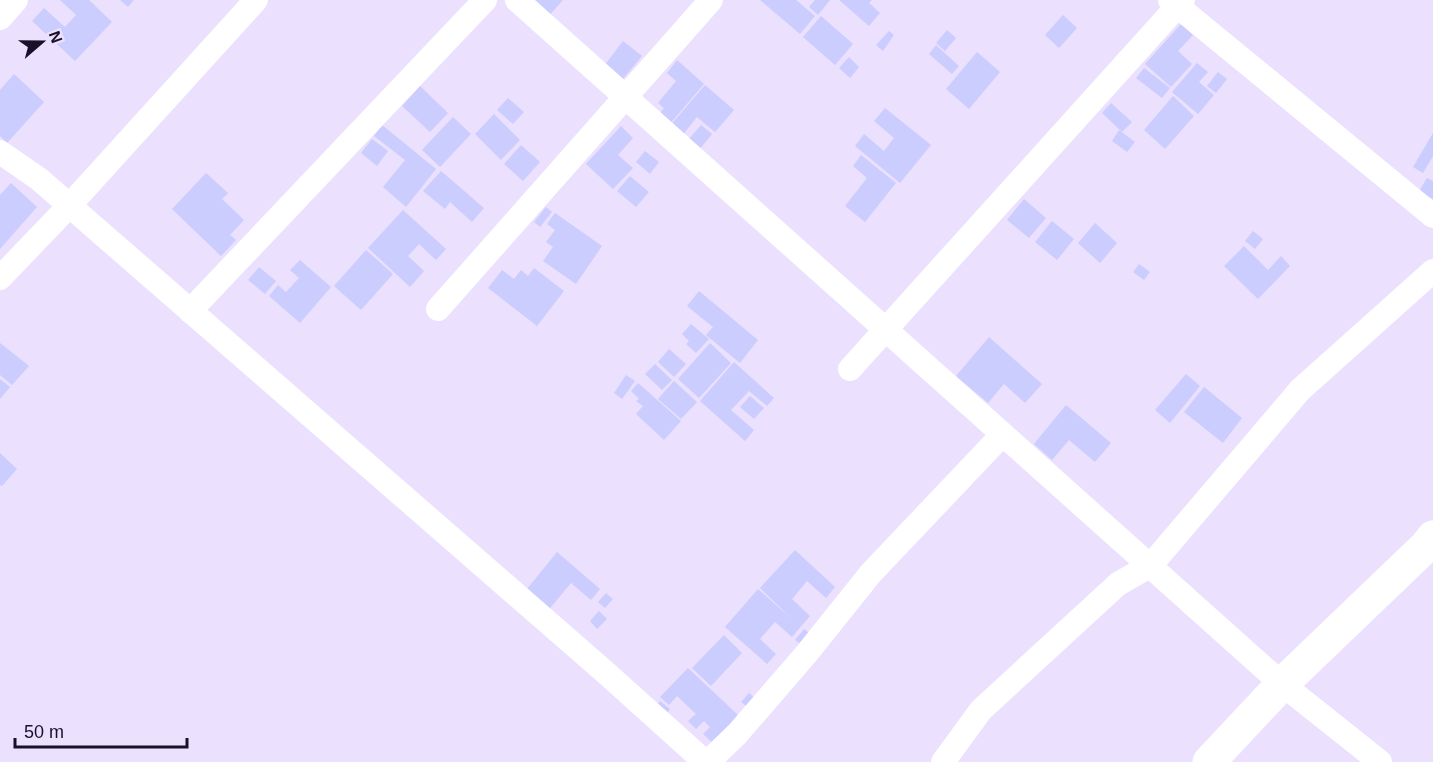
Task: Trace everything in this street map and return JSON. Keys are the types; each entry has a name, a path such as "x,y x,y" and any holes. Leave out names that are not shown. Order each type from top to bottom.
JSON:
{"street":[{"path":"0,18 16,0"},
{"path":"0,278 69,206 256,0"},
{"path":"190,311 485,0"},
{"path":"517,0 1282,684 1380,762"},
{"path":"438,309 711,0"},
{"path":"850,369 1177,2 1433,216"},
{"path":"0,152 39,179 706,762 737,734 807,653 871,573 1002,435"},
{"path":"943,762 981,710 1118,584 1151,565 1300,390 1433,271"},
{"path":"1209,762 1282,684 1433,537"}],"building":[{"path":"60,0 89,0 112,22 75,61 32,21 44,8 65,27 76,15"},
{"path":"120,0 134,0 128,7"},
{"path":"522,0 563,0 544,21"},
{"path":"760,0 796,0 815,16 800,34"},
{"path":"815,0 830,0 818,15 809,7"},
{"path":"839,0 872,0 869,3 880,13 869,26"},
{"path":"1063,15 1077,28 1059,48 1045,35"},
{"path":"821,16 853,44 835,65 803,37"},
{"path":"1181,24 1193,35 1178,51 1192,64 1171,87 1145,64"},
{"path":"947,30 956,38 945,51 936,43"},
{"path":"889,31 894,35 883,51 876,45"},
{"path":"623,41 642,56 622,80 604,66"},
{"path":"936,45 959,66 952,74 929,54"},
{"path":"977,52 1000,72 969,109 946,89"},
{"path":"849,57 859,67 850,78 839,68"},
{"path":"677,60 704,84 669,125 658,116 664,108 658,103 676,81 667,73"},
{"path":"1197,63 1208,72 1199,82 1214,95 1198,114 1172,92"},
{"path":"1144,68 1170,88 1162,98 1136,78"},
{"path":"1218,72 1227,79 1216,93 1207,86"},
{"path":"14,74 44,102 7,143 0,136 0,90"},
{"path":"705,85 734,110 715,132 697,117 681,137 669,127"},
{"path":"420,86 448,113 430,132 402,106"},
{"path":"1173,96 1194,116 1165,149 1144,130"},
{"path":"508,98 524,112 513,124 497,110"},
{"path":"1111,103 1132,122 1122,132 1102,113"},
{"path":"885,108 931,145 900,183 855,146 864,134 884,151 894,138 874,121"},
{"path":"494,114 520,140 501,160 475,134"},
{"path":"453,117 471,134 440,167 422,150"},
{"path":"382,125 436,169 406,207 383,187 405,160 374,136"},
{"path":"701,125 712,134 699,150 688,140"},
{"path":"621,126 633,138 618,155 633,168 613,189 586,164"},
{"path":"1119,130 1135,142 1127,152 1112,141"},
{"path":"1433,133 1433,156 1423,173 1413,167"},
{"path":"372,139 388,151 377,166 361,153"},
{"path":"521,145 540,162 523,181 504,164"},
{"path":"645,151 659,162 650,174 636,162"},
{"path":"861,155 896,183 865,222 845,206 867,178 853,166"},
{"path":"441,171 484,208 472,222 450,202 445,209 423,191"},
{"path":"206,173 228,193 222,199 244,220 230,235 236,240 221,256 172,209"},
{"path":"630,176 649,192 636,207 617,191"},
{"path":"1427,178 1433,181 1433,199 1419,191"},
{"path":"11,183 37,207 0,249 0,195"},
{"path":"1024,199 1046,218 1029,238 1007,220"},
{"path":"546,207 552,212 540,227 534,222"},
{"path":"403,210 446,249 436,260 419,244 408,256 424,271 410,287 368,248"},
{"path":"555,213 602,246 576,284 543,261 553,247 546,242 555,230 547,224"},
{"path":"1052,221 1074,239 1057,260 1035,242"},
{"path":"1095,223 1117,243 1100,263 1078,243"},
{"path":"1253,231 1263,239 1255,249 1245,241"},
{"path":"1244,246 1268,270 1281,256 1290,266 1258,299 1224,266"},
{"path":"366,250 393,274 361,310 334,286"},
{"path":"300,260 331,287 300,323 269,296 278,285 286,292 299,278 290,270"},
{"path":"1139,264 1150,272 1144,280 1133,272"},
{"path":"259,267 276,281 265,294 248,280"},
{"path":"534,268 564,291 537,326 488,288 502,270 514,279 521,270 528,276"},
{"path":"699,291 758,340 740,363 706,335 713,327 687,306"},
{"path":"691,324 709,339 696,353 686,344 689,341 682,334"},
{"path":"989,337 1042,384 1025,403 1004,384 988,403 956,376"},
{"path":"0,343 29,366 12,385 0,375"},
{"path":"710,343 731,363 699,398 678,379"},
{"path":"669,349 686,364 674,377 658,362"},
{"path":"734,362 774,398 767,406 749,391 731,410 754,430 745,441 700,401"},
{"path":"655,364 672,380 662,390 645,374"},
{"path":"1186,374 1200,386 1170,423 1155,410"},
{"path":"626,375 635,381 622,399 614,393"},
{"path":"0,379 10,387 0,399"},
{"path":"674,381 697,402 681,419 658,399"},
{"path":"638,383 681,421 664,440 636,414 643,406 636,401 639,399 631,391"},
{"path":"1204,387 1242,418 1223,443 1184,412"},
{"path":"750,396 764,408 754,419 740,407"},
{"path":"1066,405 1111,443 1095,462 1069,440 1052,460 1034,444"},
{"path":"0,453 17,469 2,486 0,485"},
{"path":"795,550 835,587 826,598 807,581 792,599 810,616 792,637 775,622 760,639 776,654 767,664 725,627 758,589 793,620 760,588"},
{"path":"557,552 600,589 591,600 571,583 546,613 523,594"},
{"path":"606,593 613,599 605,608 598,602"},
{"path":"599,611 607,619 597,629 590,621"},
{"path":"804,629 813,636 805,647 795,640"},
{"path":"724,635 742,653 711,686 692,668"},
{"path":"688,668 739,716 714,744 703,734 710,727 704,721 696,729 688,721 696,714 677,696 669,705 660,697"},
{"path":"749,693 757,700 750,709 741,702"},
{"path":"660,701 670,709 663,718 653,709"}]}
